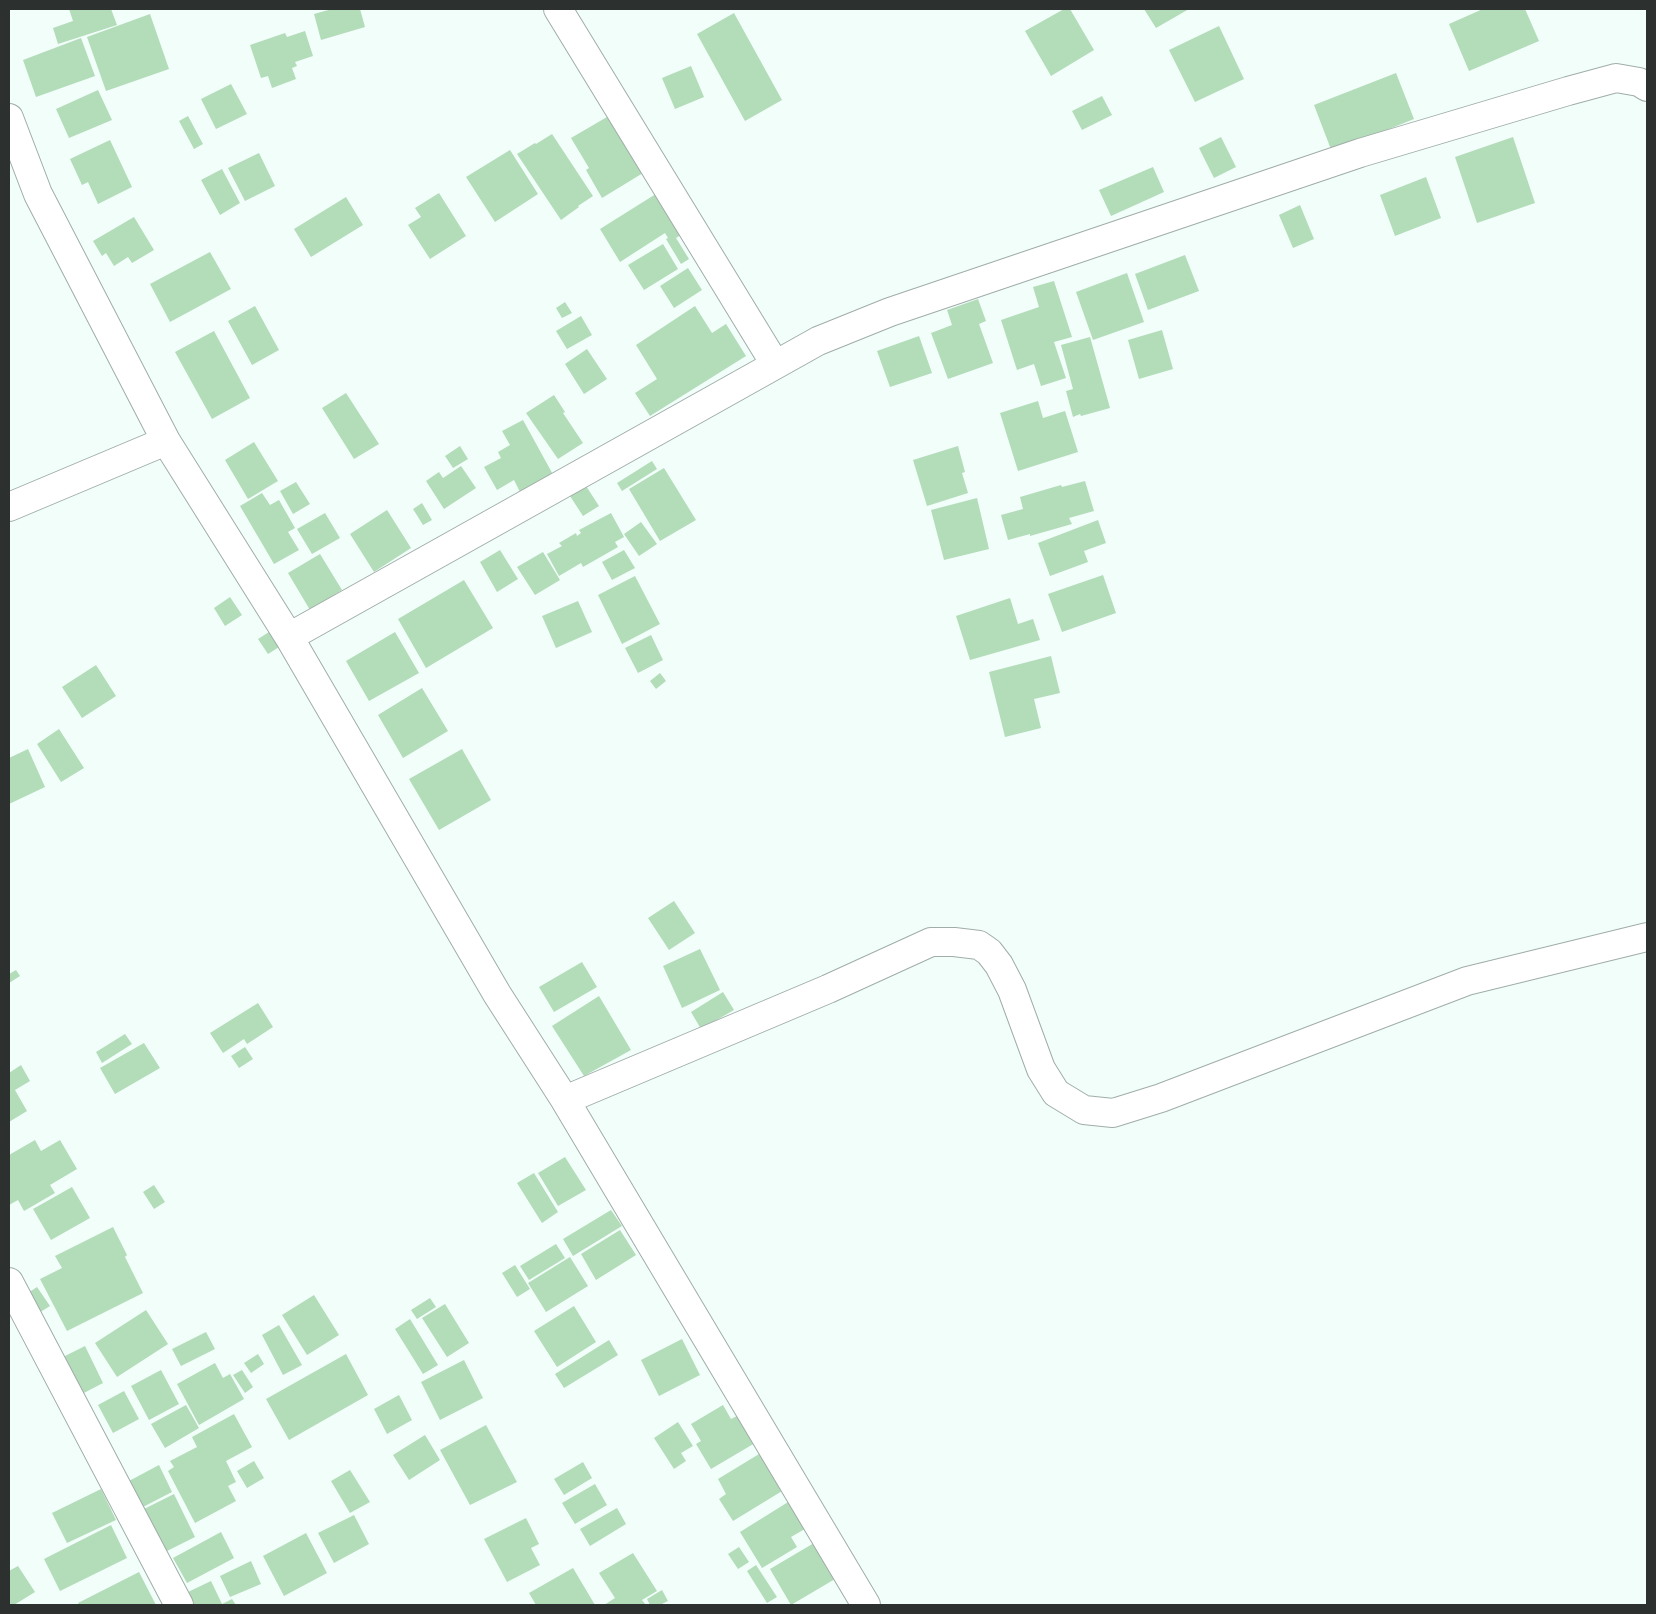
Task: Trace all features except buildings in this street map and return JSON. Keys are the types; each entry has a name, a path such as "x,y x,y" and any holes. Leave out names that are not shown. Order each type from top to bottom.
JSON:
{"street":[{"path":"558,9 775,364"},
{"path":"289,637 818,341 890,312 1360,153 1616,78 1639,82 1647,87"},
{"path":"9,118 38,194 166,441 289,637 497,994 565,1100 866,1605"},
{"path":"9,507 166,441"},
{"path":"565,1100 828,989 932,942 979,945 989,952 1000,965 1012,990 1041,1069 1056,1093 1084,1110 1113,1113 1161,1098 1466,981 1647,937"},
{"path":"9,1282 179,1605"}]}
